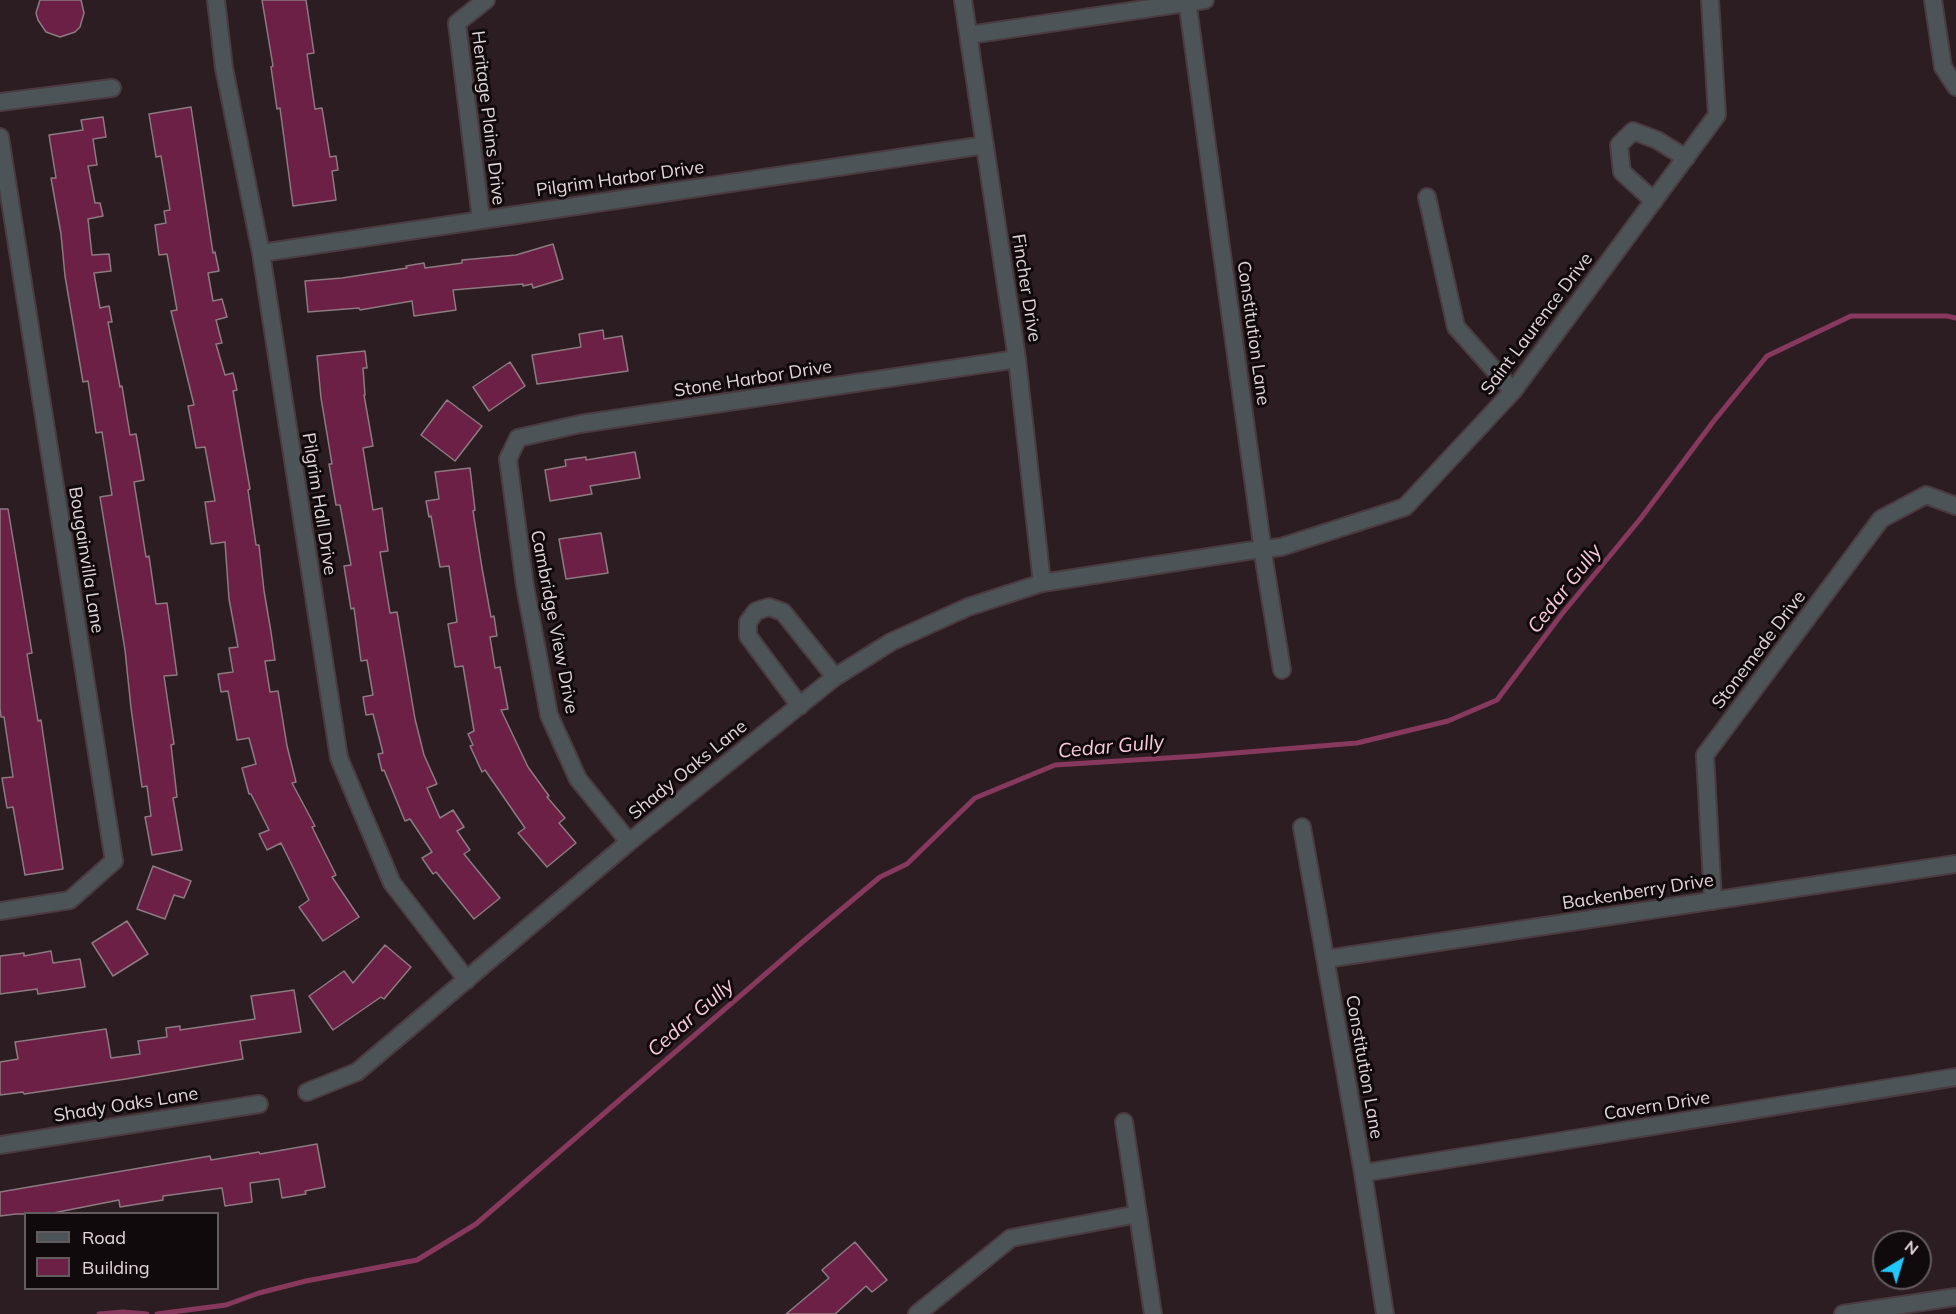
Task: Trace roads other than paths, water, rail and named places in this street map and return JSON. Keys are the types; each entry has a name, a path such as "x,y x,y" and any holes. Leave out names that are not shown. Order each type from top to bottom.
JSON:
{"street":[{"name":"Pilgrim Hall Drive","path":"216,0 224,68 261,253 339,758 392,884 467,981"},
{"name":"Heritage Plains Drive","path":"481,219 457,23 486,0"},
{"name":"Fincher Drive","path":"963,0 1017,359 1042,583"},
{"path":"969,35 1205,0"},
{"name":"Saint Laurence Drive","path":"1140,568 1247,550 1281,547 1405,507 1513,391 1717,115 1710,0"},
{"path":"1933,0 1943,67 1956,87"},
{"name":"Constitution Lane","path":"1187,1 1263,550 1282,670"},
{"path":"0,102 112,88"},
{"path":"1654,201 1622,172 1619,145 1633,131 1657,140 1686,158"},
{"name":"Bougainvilla Lane","path":"0,136 114,861 70,900 0,911"},
{"name":"Pilgrim Harbor Drive","path":"261,253 985,145"},
{"path":"1428,197 1455,327 1513,391"},
{"name":"Stone Harbor Drive","path":"508,459 518,438 580,424 1017,359"},
{"name":"Cambridge View Drive","path":"508,459 525,586 549,716 578,779 629,842"},
{"name":"Stonemede Drive","path":"1713,901 1705,756 1881,519 1926,495 1956,506"},
{"name":"Shady Oaks Lane","path":"307,1092 357,1072 629,842 835,677 891,642 958,612 1042,583 1140,568"},
{"path":"800,706 748,636 748,621 756,611 769,607 783,612 835,677"},
{"name":"Constitution Lane","path":"1302,827 1363,1173 1384,1314"},
{"name":"Backenberry Drive","path":"1326,959 1956,864"},
{"name":"Cavern Drive","path":"1363,1173 1956,1077"},
{"name":"Shady Oaks Lane","path":"0,1145 259,1104"},
{"path":"1124,1122 1153,1314"},
{"path":"917,1314 1011,1238 1138,1214"},
{"path":"1843,1314 1956,1297"}],"waterway":[{"name":"Cedar Gully","path":"157,1314 226,1305 259,1293 306,1281 417,1260 476,1224 880,877 907,864 975,798 1055,765 1357,743 1448,721 1497,700 1561,615 1641,518 1713,422 1767,356 1851,316 1947,316 1956,318"},
{"name":"Cedar Gully","path":"99,1314 123,1312 147,1314"}]}
